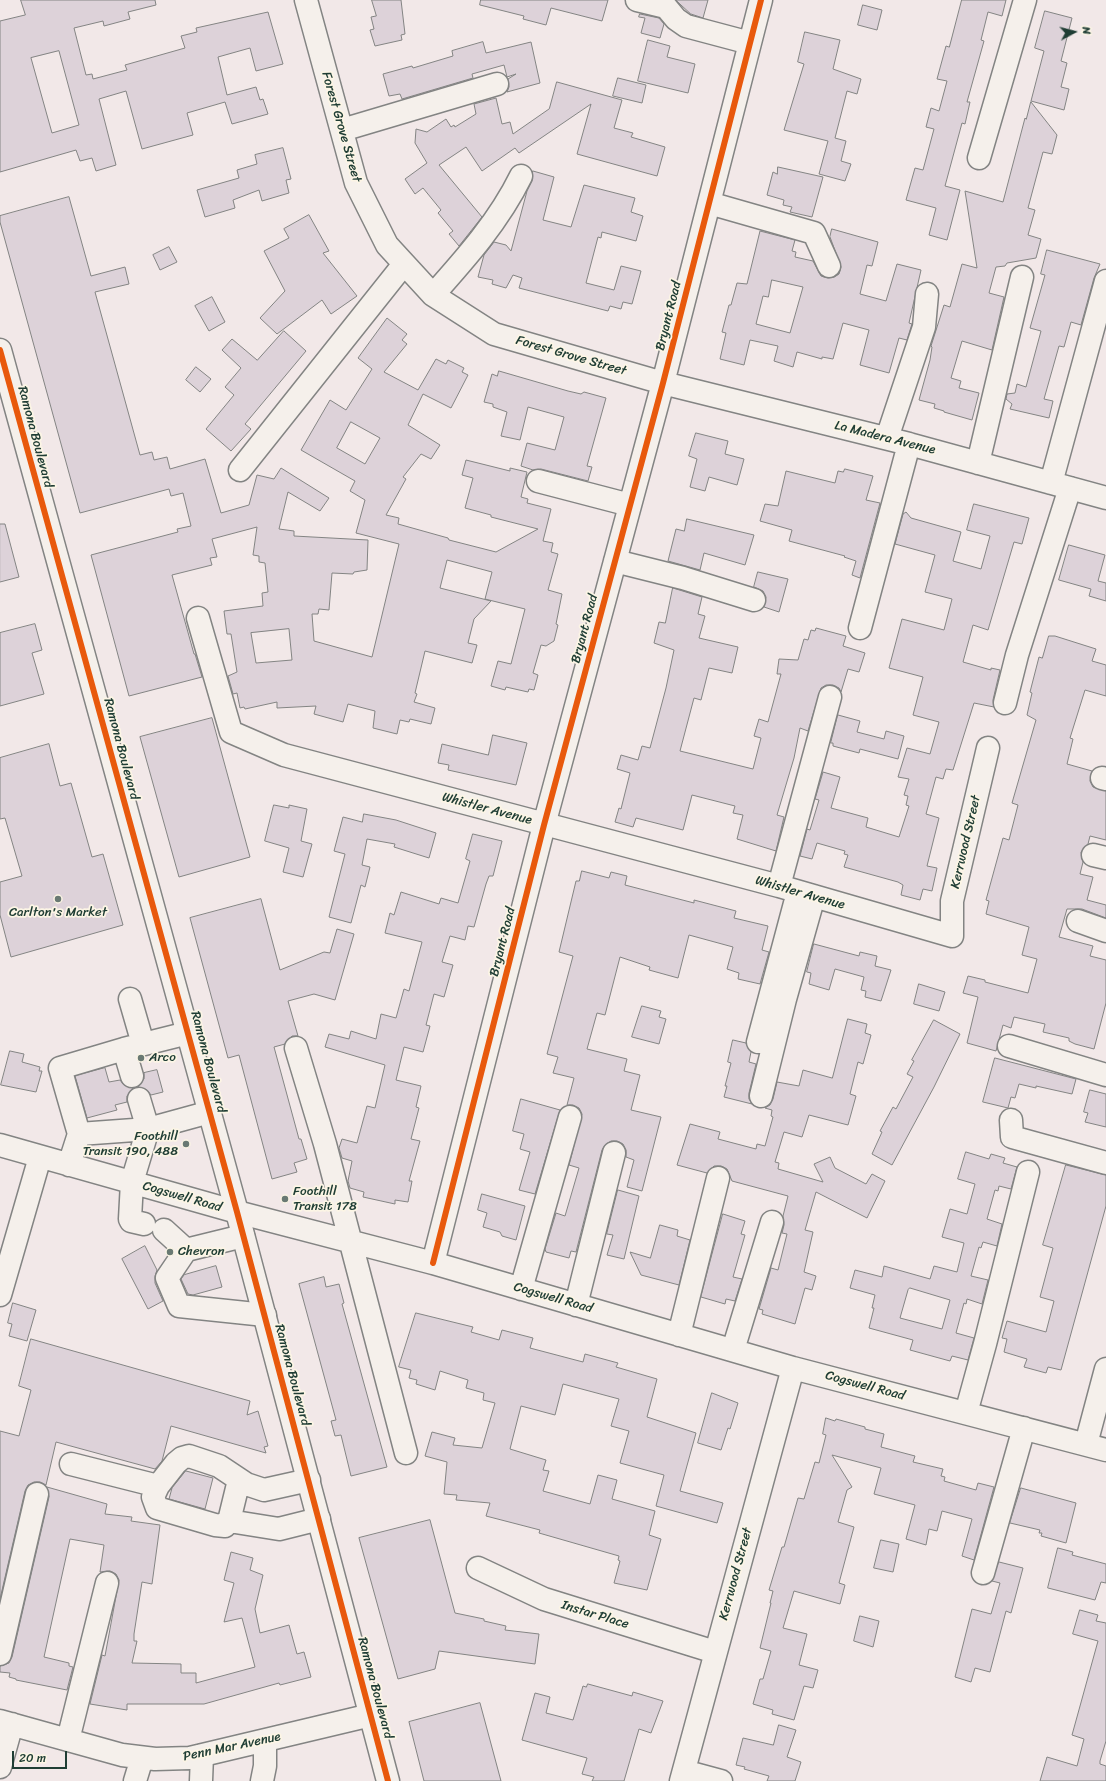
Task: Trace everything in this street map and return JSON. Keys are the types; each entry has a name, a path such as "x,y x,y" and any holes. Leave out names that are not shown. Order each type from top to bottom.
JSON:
{"street":[{"name":"Forest Grove Street","path":"306,0 356,183 387,245 404,264 433,295 494,334 663,382"},
{"path":"637,0 666,7 676,19 686,26 750,43"},
{"name":"Bryant Road","path":"433,1263 544,824 663,382 761,0"},
{"path":"979,158 1025,0"},
{"path":"342,130 497,84"},
{"path":"433,295 469,254 508,203 522,176"},
{"path":"709,203 814,233 829,266"},
{"path":"240,470 404,264"},
{"path":"978,463 1022,278"},
{"path":"1005,703 1060,485 1106,281"},
{"path":"887,438 924,327 927,294"},
{"name":"Ramona Boulevard","path":"0,350 210,1112 388,1781"},
{"name":"La Madera Avenue","path":"663,382 887,438 1106,498"},
{"path":"860,628 909,444"},
{"path":"538,481 630,505"},
{"path":"615,561 683,578 754,600"},
{"name":"Whistler Avenue","path":"198,618 231,732 284,755 797,891 952,936"},
{"path":"761,1096 785,1000 797,891 830,697"},
{"name":"Kerrwood Street","path":"952,936 952,901 988,748"},
{"path":"758,1042 797,891"},
{"path":"1078,921 1106,931"},
{"path":"130,999 134,1047 132,1076"},
{"path":"69,1165 79,1134 60,1068 188,1032"},
{"path":"1009,1046 1106,1075"},
{"path":"296,1048 325,1144 349,1241 406,1453"},
{"path":"139,1098 148,1129 132,1182 130,1219 131,1221 154,1227 186,1250"},
{"path":"79,1134 148,1129 210,1112"},
{"path":"521,1289 570,1117"},
{"path":"1011,1120 1012,1137 1106,1163"},
{"name":"Cogswell Road","path":"0,1145 237,1212 433,1263 793,1368 1096,1447"},
{"path":"576,1305 614,1153"},
{"path":"0,1295 40,1156"},
{"path":"966,1413 985,1344 1028,1172"},
{"path":"680,1335 718,1178"},
{"path":"732,1350 772,1222"},
{"path":"243,1236 186,1250 167,1278 179,1306 265,1315"},
{"name":"Kerrwood Street","path":"683,1776 715,1652 793,1368"},
{"path":"1096,1447 1106,1369"},
{"path":"983,1573 1024,1428"},
{"path":"240,1480 229,1521 225,1526 215,1525 157,1508 152,1497 158,1486 176,1463 182,1458 189,1456 219,1466 240,1480 246,1484 264,1490 308,1480"},
{"path":"71,1464 158,1486"},
{"path":"0,1654 37,1494"},
{"path":"229,1521 279,1529 318,1519"},
{"name":"Instar Place","path":"478,1568 544,1599 715,1652"},
{"path":"68,1740 107,1583"},
{"name":"Penn Mar Avenue","path":"6,1723 122,1755 155,1759 190,1758 371,1715"},
{"path":"0,1767 6,1723"},
{"path":"262,1781 265,1766 265,1741"},
{"path":"201,1781 202,1755"},
{"path":"135,1781 142,1758"},
{"path":"683,1776 721,1781"}],"building":[{"path":"21,0 155,0 156,5 128,12 130,19 104,26 103,21 74,28 86,75 92,74 93,79 127,70 125,65 185,48 181,36 197,32 196,28 268,12 283,64 256,71 250,48 218,57 227,95 256,87 260,100 263,99 268,114 232,124 225,102 187,113 193,135 142,149 126,91 99,99 116,165 96,171 92,158 80,161 76,150 0,172 0,21 25,15","holes":["59,51 79,125 52,133 31,58"]},
{"path":"372,0 401,0 405,34 401,35 402,40 375,46 370,30 374,29 371,17 376,16"},
{"path":"481,0 608,0 602,21 551,8 546,25 523,19 524,16 480,5"},
{"path":"676,0 708,0 703,18 691,14"},
{"path":"962,0 1006,0 1002,16 988,12 981,40 984,41 967,102 970,102 965,124 962,123 945,186 960,190 947,240 929,235 936,208 906,200 915,168 923,170 934,129 926,127 931,108 939,111 947,81 937,79 946,46 949,47"},
{"path":"863,5 882,10 877,30 858,25"},
{"path":"1045,11 1072,18 1061,61 1067,63 1061,87 1069,89 1064,110 1031,101 1044,51 1035,48"},
{"path":"640,14 659,18 664,24 660,38 641,33 645,18 639,17"},
{"path":"805,32 840,40 833,69 861,79 857,94 847,91 835,138 846,141 841,161 851,164 845,181 819,174 828,141 784,130 804,64 798,62"},
{"path":"648,40 670,46 667,57 695,64 688,93 638,81"},
{"path":"483,42 486,53 531,42 540,83 507,92 509,87 508,79 516,74 507,77 504,65 472,74 473,78 402,99 400,94 389,96 383,74 412,66 413,68 453,56 452,51"},
{"path":"618,78 646,85 642,103 613,96"},
{"path":"557,82 622,100 614,128 633,133 631,137 665,147 657,176 577,154 591,104 519,153 515,148 482,171 466,147 439,165 482,217 459,246 449,234 453,231 438,213 441,210 423,188 415,194 405,179 427,163 415,143 416,129 427,132 446,119 451,127 454,125 455,127 476,114 474,104 496,98 502,124 510,122 513,134 549,109"},
{"path":"1031,102 1057,135 1052,154 1043,152 1028,208 1035,210 1028,235 1041,239 1036,258 1007,263 1005,266 996,267 989,293 1004,297 992,350 962,341 951,378 961,381 959,388 979,393 972,420 944,412 934,408 935,404 919,400 930,360 931,346 944,305 950,307 962,264 977,268 965,191 1003,202 1025,118 1026,119"},
{"path":"283,148 291,179 286,180 289,193 262,201 259,190 233,200 235,208 205,217 197,190 239,178 237,170 257,164 255,155"},
{"path":"778,167 823,177 812,217 790,212 792,207 783,205 784,200 767,195 773,172 777,174"},
{"path":"533,171 554,177 543,220 571,227 584,185 635,198 631,212 643,216 636,241 602,232 601,238 598,237 586,283 614,290 621,266 641,271 632,304 623,302 621,309 610,306 608,311 519,288 522,278 513,275 506,288 492,284 493,280 478,277 484,255 494,242 506,245 511,251 527,191 532,181"},
{"path":"69,197 91,276 125,267 129,284 95,292 140,455 152,452 154,460 167,457 170,469 205,459 221,513 249,505 257,475 274,479 281,468 329,498 320,511 288,492 279,529 294,531 294,536 368,540 367,570 354,572 353,574 332,573 329,610 319,609 318,614 312,614 314,641 372,657 399,544 356,533 365,500 350,491 355,481 301,450 330,400 346,410 372,369 358,358 387,318 407,334 402,340 407,344 384,372 418,390 436,359 446,364 448,360 464,368 462,372 468,375 451,408 423,394 408,425 440,445 431,459 421,454 403,477 406,479 386,515 399,518 398,524 448,538 449,540 496,552 538,529 491,517 491,515 465,508 473,478 462,475 466,460 510,471 510,468 527,472 521,497 528,499 527,503 551,509 543,541 553,543 551,552 558,554 548,590 562,594 556,624 558,625 554,641 546,646 541,645 533,673 538,675 534,690 529,689 528,692 506,687 505,690 491,686 498,661 511,664 525,609 485,599 492,572 447,560 440,588 491,601 474,619 468,643 477,645 472,663 425,651 415,693 417,694 414,702 435,708 431,724 410,719 409,722 400,720 397,734 373,728 375,711 348,704 343,722 314,714 316,706 277,708 277,702 245,709 244,707 240,708 237,693 233,694 228,676 237,672 231,634 227,634 224,611 263,606 262,593 268,592 265,563 259,562 259,556 253,555 257,527 212,539 217,557 210,558 212,565 172,575 202,677 129,696 91,555 178,532 177,529 191,526 183,493 171,496 169,489 80,513 0,222 0,216","holes":["351,422 380,438 365,464 337,448","289,629 292,660 256,663 251,633"]},
{"path":"309,215 329,251 323,253 357,296 331,314 322,300 277,334 260,318 285,291 264,251 289,238 284,229"},
{"path":"832,229 878,242 872,266 867,265 860,294 886,301 897,264 921,270 909,323 912,324 907,340 899,338 889,373 860,365 869,330 843,323 833,359 822,357 822,359 797,352 793,367 774,361 778,346 750,340 744,365 720,359 726,333 722,332 729,305 731,305 737,283 747,284 760,231 795,240 792,251 796,252 795,257 813,261 821,276 828,278 839,274 841,267 830,237","holes":["772,280 803,287 790,333 756,324 763,296 768,297"]},
{"path":"169,247 177,262 160,270 153,255"},
{"path":"1047,250 1100,264 1094,278 1081,325 1071,322 1064,347 1059,346 1044,399 1053,401 1049,418 1010,409 1012,404 1006,399 1007,394 1015,393 1017,384 1026,387 1041,331 1030,328 1045,275 1041,274"},
{"path":"212,297 225,322 209,331 195,306"},
{"path":"284,331 306,351 245,424 251,429 231,451 206,429 234,395 225,387 241,368 222,350 232,339 257,360"},
{"path":"196,367 211,379 200,392 186,380"},
{"path":"499,371 568,391 581,394 584,392 606,398 587,466 592,467 588,481 541,469 533,470 521,466 527,443 555,450 564,417 528,407 520,440 501,436 507,412 493,407 493,404 484,402 492,374 497,376"},
{"path":"696,433 728,441 725,454 744,459 737,485 709,477 705,491 690,487 697,459 689,456"},
{"path":"845,469 873,476 866,500 880,503 860,578 852,575 856,561 844,557 845,556 789,541 792,530 760,521 765,504 778,506 786,471 835,483 838,471 843,472"},
{"path":"974,504 1029,518 1022,544 1014,542 988,630 973,625 963,662 991,670 991,668 1000,670 993,700 994,707 974,703 953,770 946,769 943,779 936,777 926,814 939,818 927,866 937,868 932,891 923,889 920,900 901,895 903,885 898,882 844,867 848,855 844,854 845,851 817,843 812,859 800,856 807,829 810,830 819,800 815,799 823,772 840,777 831,808 868,818 866,827 899,837 909,806 906,805 908,796 904,795 909,779 898,777 907,748 930,754 939,722 913,715 923,677 889,668 902,619 944,630 952,599 925,592 935,555 895,544 903,514 906,512 911,518 961,532 953,561 981,569 990,536 967,530"},
{"path":"687,519 754,535 745,565 704,553 700,570 668,561 676,529 684,531"},
{"path":"0,524 5,524 19,577 0,582"},
{"path":"1069,545 1105,555 1098,581 1106,583 1106,601 1089,596 1091,589 1059,580"},
{"path":"758,572 788,579 779,612 764,607 766,597 763,591 754,587"},
{"path":"673,588 702,597 698,614 705,616 699,638 738,647 732,673 709,668 701,700 694,698 680,751 753,769 761,738 754,736 759,719 768,722 781,674 777,674 779,659 798,660 804,639 808,640 811,630 815,631 816,628 846,636 843,646 865,653 859,672 848,669 841,692 839,688 833,685 826,685 821,688 808,731 800,728 794,758 777,815 784,817 776,851 737,839 743,815 733,813 735,806 692,795 683,830 636,818 633,827 615,822 619,808 621,809 630,773 617,769 621,755 638,760 642,746 650,748 666,688 674,650 654,643 659,622 665,623"},
{"path":"35,624 42,650 32,653 44,694 0,706 0,633"},
{"path":"1049,636 1055,636 1096,649 1092,661 1106,665 1106,696 1085,690 1070,738 1073,739 1067,764 1092,771 1090,781 1093,787 1106,791 1106,840 1090,836 1088,844 1081,852 1083,862 1080,874 1093,877 1087,900 1106,905 1106,918 1082,909 1067,909 1059,937 1093,946 1090,956 1106,960 1106,1003 1094,1049 1075,1044 1069,1041 1069,1038 1043,1032 1045,1024 1014,1017 1011,1028 1003,1025 996,1051 967,1043 978,997 963,993 968,976 1028,993 1037,959 1022,955 1029,927 986,914 989,901 986,900 1003,838 1009,840 1018,805 1012,803 1036,720 1027,715 1032,693 1030,692 1039,657 1042,658"},
{"path":"838,715 860,721 857,732 884,739 886,731 904,736 898,759 860,749 859,753 833,746 833,743 831,743"},
{"path":"212,718 250,857 179,877 140,737"},
{"path":"493,735 527,743 516,785 448,770 449,765 438,763 442,744 488,755"},
{"path":"49,744 60,786 71,783 92,857 103,854 123,925 11,957 0,915 0,882 22,876 5,818 0,819 0,758"},
{"path":"274,805 289,808 289,805 307,809 301,841 312,844 303,877 283,872 289,848 265,841"},
{"path":"364,814 396,820 436,833 429,858 394,847 395,844 367,839 362,865 370,867 365,887 361,885 351,923 329,917 345,854 334,851 343,817 362,822"},
{"path":"473,834 502,841 493,876 489,876 474,927 468,926 465,940 450,936 442,962 453,965 444,997 434,994 426,1025 430,1026 423,1052 404,1047 396,1080 421,1086 416,1107 419,1108 411,1139 420,1141 409,1181 412,1181 408,1202 395,1200 395,1204 363,1197 364,1192 350,1188 348,1181 352,1161 342,1158 339,1148 342,1139 357,1143 367,1106 375,1108 385,1065 325,1047 329,1034 349,1039 351,1031 376,1039 381,1014 396,1018 404,989 409,991 422,942 385,933 390,913 394,915 401,892 439,904 441,898 458,903 470,861 466,859"},
{"path":"582,871 609,878 611,872 627,876 625,885 694,903 694,900 736,911 734,918 768,926 762,950 769,952 760,984 738,979 739,973 727,969 733,947 689,935 678,978 649,970 650,967 620,957 605,1015 597,1013 587,1049 627,1059 624,1071 640,1075 631,1110 661,1117 642,1191 627,1187 634,1160 626,1157 626,1150 623,1144 617,1141 611,1141 605,1145 602,1150 576,1252 571,1251 569,1258 546,1252 545,1249 556,1213 565,1216 579,1168 569,1165 582,1114 579,1108 573,1105 567,1105 574,1078 553,1073 558,1057 547,1054 573,956 559,952 576,881 579,881"},
{"path":"261,899 280,970 324,952 330,953 337,929 354,934 335,1000 314,994 288,1001 298,1036 292,1036 285,1044 274,1047 299,1139 301,1139 307,1159 294,1163 297,1172 272,1179 239,1055 228,1058 190,918"},
{"path":"814,944 859,956 860,952 877,956 875,966 891,970 881,1001 865,997 866,991 861,990 864,977 835,969 829,990 809,984 811,973 807,972"},
{"path":"919,984 945,992 939,1011 914,1004"},
{"path":"642,1006 661,1011 659,1017 666,1019 659,1044 632,1037"},
{"path":"848,1019 867,1024 865,1033 871,1035 863,1064 858,1062 850,1094 856,1096 848,1125 809,1115 802,1137 784,1132 775,1162 779,1163 778,1169 823,1182 814,1164 830,1157 835,1168 866,1184 872,1174 885,1181 867,1218 816,1192 805,1230 813,1232 804,1272 816,1276 812,1290 805,1288 795,1324 762,1314 763,1310 759,1309 771,1268 778,1270 787,1234 782,1233 784,1225 783,1216 788,1196 732,1181 727,1169 721,1166 714,1166 707,1173 677,1165 690,1124 720,1132 718,1139 756,1149 757,1144 765,1146 773,1117 771,1116 772,1110 765,1108 770,1105 773,1099 777,1082 799,1086 803,1070 832,1078"},
{"path":"934,1020 960,1034 934,1087 892,1165 872,1154 882,1132 880,1131 893,1107 896,1109 913,1077 907,1074 914,1061 912,1060"},
{"path":"733,1040 746,1043 751,1052 749,1062 756,1064 749,1093 749,1099 752,1104 724,1097 727,1086 725,1086 731,1063 728,1062"},
{"path":"10,1051 24,1054 22,1062 40,1067 39,1071 42,1071 36,1092 1,1085"},
{"path":"995,1058 1076,1079 1072,1094 1019,1084 1015,1098 1011,1097 1008,1108 983,1102"},
{"path":"105,1068 109,1082 120,1080 124,1085 134,1088 127,1096 127,1102 115,1105 117,1110 87,1118 75,1076"},
{"path":"157,1070 163,1092 151,1095 147,1090 137,1087 144,1079 144,1073"},
{"path":"1090,1090 1106,1094 1106,1127 1085,1122 1088,1113 1084,1112"},
{"path":"521,1099 560,1110 535,1194 519,1190 530,1152 520,1149 524,1134 513,1131"},
{"path":"966,1152 989,1159 991,1154 1005,1158 1003,1163 1017,1167 1011,1189 999,1186 998,1191 995,1190 987,1219 1002,1224 997,1246 983,1242 981,1248 979,1247 971,1276 988,1280 982,1304 967,1299 966,1304 964,1303 956,1333 974,1338 968,1360 952,1356 950,1361 910,1350 913,1340 869,1328 874,1308 872,1308 875,1295 850,1288 855,1270 882,1277 884,1266 930,1279 934,1266 957,1272 964,1243 942,1237 950,1209 967,1214 975,1184 958,1179","holes":["910,1288 950,1300 942,1329 900,1318 908,1290"]},
{"path":"1066,1165 1106,1175 1106,1206 1061,1370 1048,1367 1046,1373 1024,1367 1027,1359 1004,1352 1007,1339 1002,1338 1007,1321 1046,1332 1054,1301 1040,1297 1053,1248 1043,1245"},
{"path":"618,1190 639,1196 624,1259 607,1255 613,1235 607,1234"},
{"path":"482,1194 525,1206 516,1240 502,1236 500,1232 483,1227 487,1213 478,1210"},
{"path":"723,1214 745,1221 741,1234 745,1235 733,1277 742,1279 735,1301 726,1299 725,1304 701,1297"},
{"path":"660,1225 678,1230 677,1236 690,1240 679,1285 641,1275 630,1252 650,1258"},
{"path":"145,1246 157,1270 155,1283 163,1301 148,1309 122,1259"},
{"path":"216,1266 222,1287 193,1295 188,1294 181,1279 184,1275"},
{"path":"324,1277 326,1287 339,1284 344,1303 342,1304 387,1467 351,1476 341,1435 335,1436 331,1421 336,1420 299,1284"},
{"path":"13,1303 36,1310 27,1341 9,1336 12,1324 8,1323"},
{"path":"416,1313 473,1327 471,1332 499,1340 502,1330 533,1338 530,1348 583,1362 585,1354 618,1363 616,1367 657,1379 647,1417 696,1433 680,1491 723,1503 717,1523 656,1506 664,1475 620,1463 629,1431 611,1426 619,1399 563,1384 555,1415 521,1406 510,1449 546,1460 543,1470 549,1471 543,1491 590,1504 598,1475 617,1480 612,1499 655,1511 649,1535 661,1539 647,1590 614,1583 620,1561 618,1560 619,1556 539,1533 540,1530 486,1516 490,1503 456,1500 457,1495 444,1494 447,1462 425,1456 432,1432 455,1438 453,1445 482,1448 495,1403 483,1400 484,1393 466,1388 468,1380 440,1371 435,1390 416,1384 417,1380 409,1378 411,1370 399,1367"},
{"path":"31,1339 250,1401 247,1415 258,1411 268,1446 264,1447 266,1453 171,1426 162,1461 155,1469 56,1442 46,1485 40,1482 34,1482 28,1485 25,1491 0,1599 0,1431 19,1436 31,1390 19,1386"},
{"path":"712,1393 738,1403 730,1429 728,1428 721,1450 698,1443"},
{"path":"826,1418 835,1421 836,1419 865,1427 865,1429 884,1434 881,1447 915,1456 913,1462 943,1469 941,1476 945,1477 944,1481 976,1490 978,1483 994,1487 974,1560 962,1556 972,1519 942,1511 937,1531 929,1529 926,1545 906,1539 915,1505 874,1494 881,1468 832,1455 852,1487 847,1490 838,1522 854,1527 839,1583 845,1585 840,1604 794,1591 783,1628 807,1634 799,1665 818,1670 813,1688 804,1686 794,1720 772,1714 773,1710 753,1704 760,1679 763,1679 771,1651 760,1648 773,1591 769,1590 782,1547 784,1547 798,1498 804,1499 815,1462 819,1463 826,1435 823,1434"},
{"path":"186,1471 213,1478 205,1509 169,1499 172,1488"},
{"path":"47,1487 107,1504 105,1514 132,1517 131,1521 160,1525 152,1584 142,1582 134,1634 134,1641 137,1641 132,1663 181,1664 181,1673 196,1673 196,1683 255,1667 242,1618 224,1622 234,1583 224,1580 231,1552 253,1558 250,1570 263,1575 255,1609 260,1633 289,1625 297,1654 304,1652 311,1677 280,1685 279,1683 204,1704 127,1704 127,1710 90,1704 102,1655 105,1656 119,1580 116,1574 110,1571 100,1572 104,1545 70,1539 44,1657 69,1663 69,1666 73,1667 67,1690 16,1680 9,1677 10,1673 0,1672 0,1666 9,1663 12,1657 49,1497"},
{"path":"1021,1488 1076,1503 1066,1543 1041,1536 1042,1533 1039,1533 1040,1530 1010,1523"},
{"path":"430,1520 455,1613 484,1619 484,1621 506,1626 505,1630 539,1634 535,1664 439,1651 435,1669 398,1679 359,1538"},
{"path":"881,1540 899,1544 893,1572 874,1568"},
{"path":"1058,1548 1073,1552 1072,1555 1106,1564 1106,1583 1101,1582 1095,1600 1048,1588"},
{"path":"999,1562 1023,1568 1011,1613 1006,1611 990,1672 975,1668 971,1682 955,1677 972,1609 991,1614 1000,1583 992,1581"},
{"path":"1080,1610 1098,1615 1096,1621 1106,1623 1106,1741 1100,1764 1106,1766 1106,1781 1040,1781 1047,1757 1077,1766 1084,1739 1072,1735 1098,1641 1073,1634"},
{"path":"860,1616 879,1621 873,1647 854,1641"},
{"path":"588,1684 632,1696 633,1692 663,1701 651,1733 639,1729 624,1781 592,1781 594,1777 582,1774 587,1758 522,1740 535,1693 550,1697 546,1713 573,1720 583,1686 586,1687"},
{"path":"480,1703 501,1781 424,1781 409,1722"},
{"path":"779,1725 796,1730 787,1757 801,1762 795,1781 767,1781 769,1776 744,1769 745,1767 736,1765 743,1738 773,1745"}],"cycle path":[{"path":"433,1263 544,825 663,383 761,0"},
{"path":"0,350 237,1212 388,1781"}],"place":[{"name":"Carlton's Market","path":"58,899"},
{"name":"Arco","path":"141,1058"},
{"name":"Foothill Transit 190, 488","path":"186,1144"},
{"name":"Foothill Transit 178","path":"285,1199"},
{"name":"Chevron","path":"170,1252"}]}
